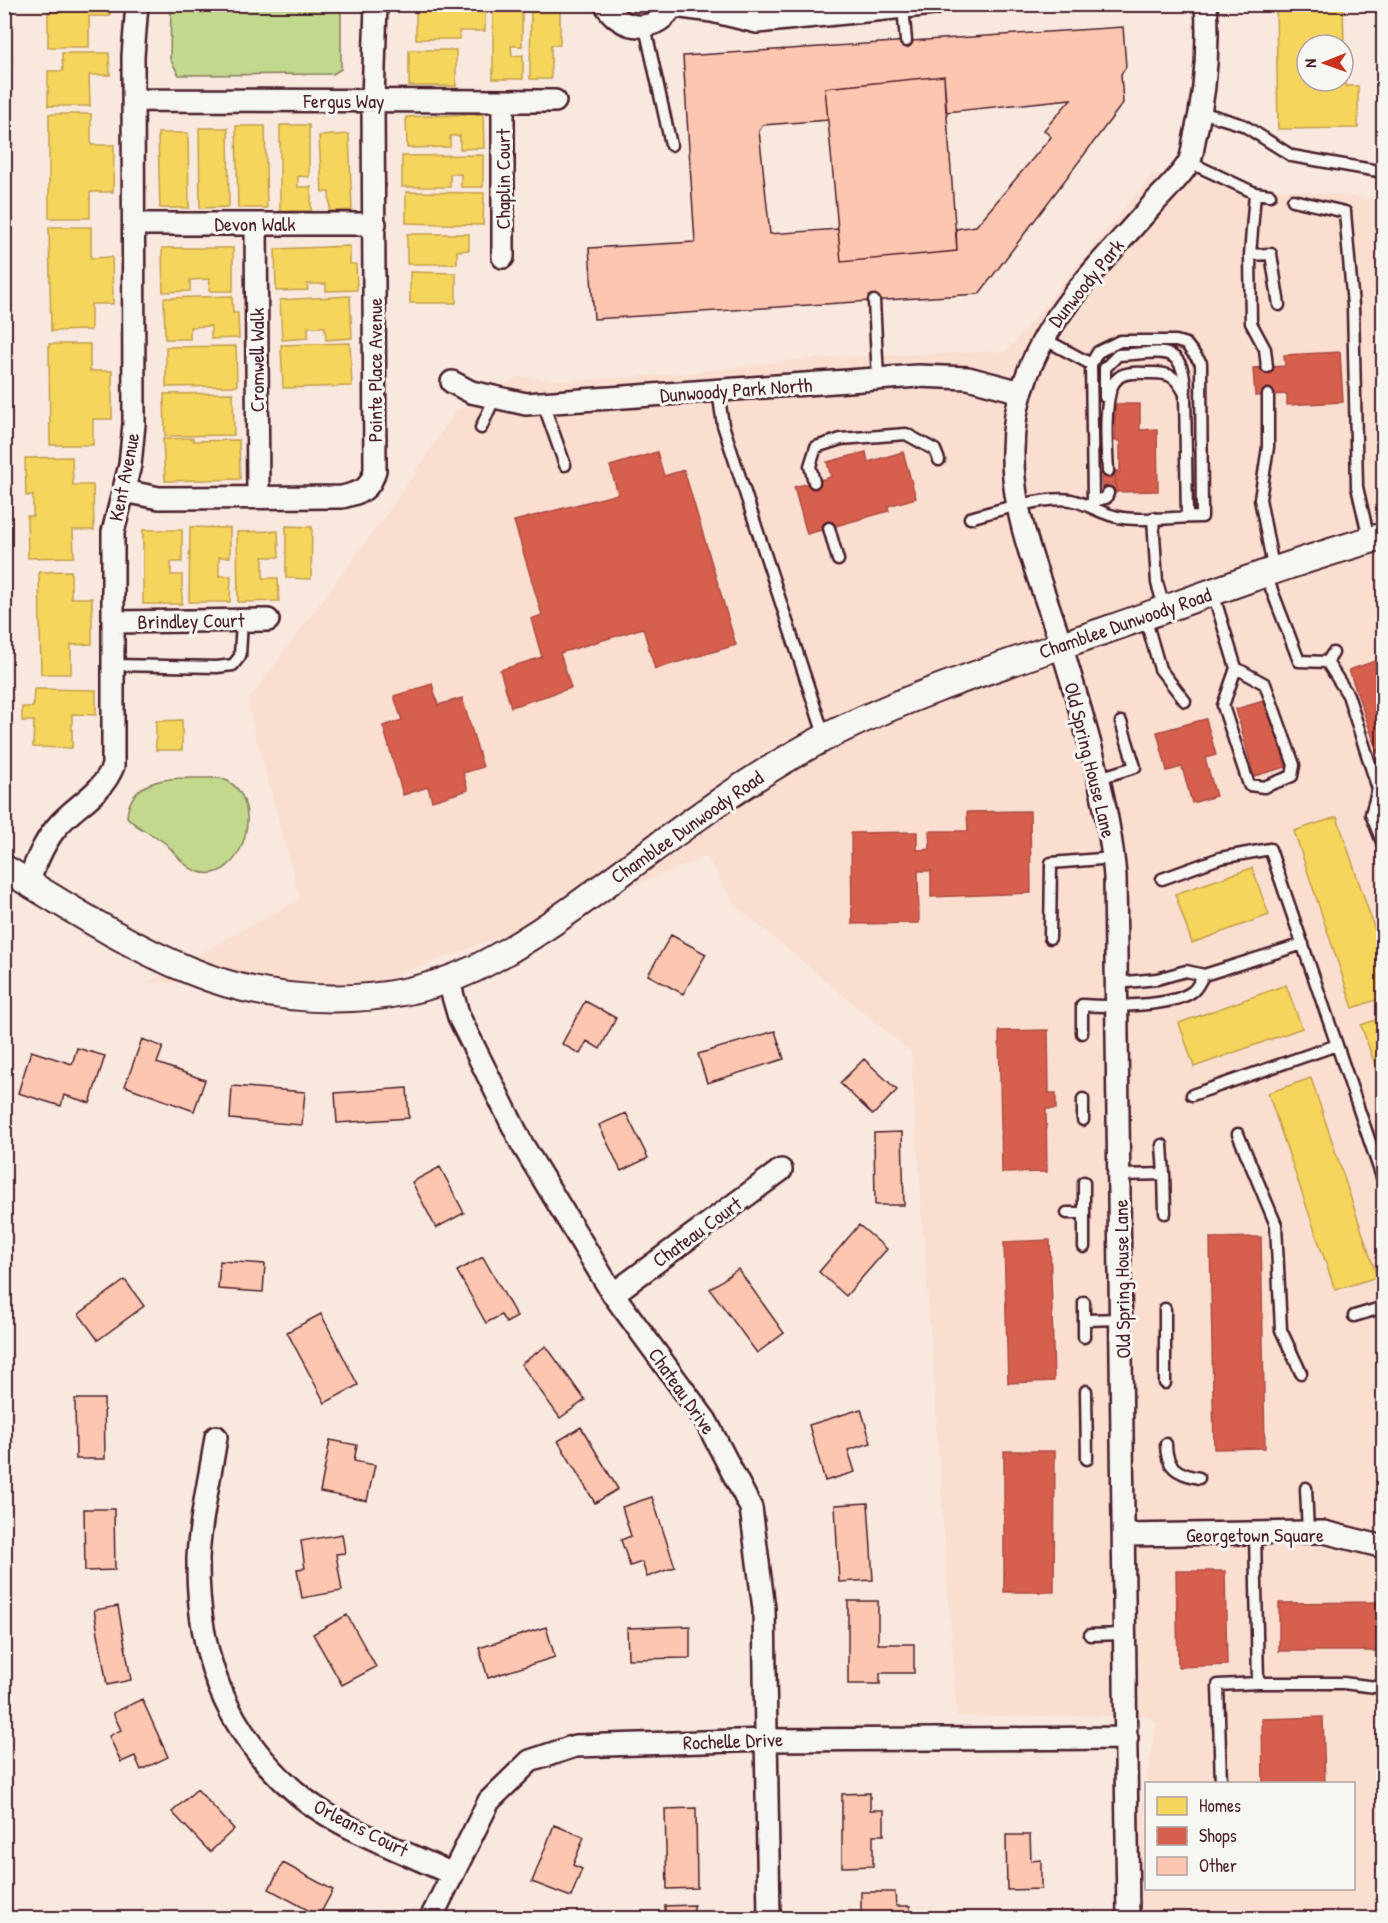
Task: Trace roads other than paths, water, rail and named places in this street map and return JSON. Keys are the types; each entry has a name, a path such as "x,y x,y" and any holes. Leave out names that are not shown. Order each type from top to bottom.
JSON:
{"street":[{"name":"Kent Avenue","path":"27,882 45,843 57,827 108,779 113,766 113,532 124,491 134,424 133,56 137,4"},
{"name":"Pointe Place Avenue","path":"124,491 159,498 342,497 364,491 371,484 375,470 373,101 376,4"},
{"path":"605,4 621,22 645,27 667,16 674,5 757,21 934,4"},
{"name":"Dunwoody Park","path":"1061,645 1017,507 1011,462 1021,392 1042,338 1061,310 1189,162 1201,112 1208,34 1206,4"},
{"name":"Fergus Way","path":"133,100 555,101"},
{"name":"Chaplin Court","path":"503,100 503,257"},
{"name":"Devon Walk","path":"134,224 375,224"},
{"name":"Cromwell Walk","path":"256,224 258,496"},
{"name":"Dunwoody Park North","path":"452,382 471,392 494,399 543,403 878,378 948,375 1021,392"},
{"name":"Chamblee Dunwoody Road","path":"4,868 138,946 190,971 244,988 290,996 353,996 393,993 448,979 474,969 539,932 742,786 825,738 869,717 1061,645 1376,538"},
{"name":"Brindley Court","path":"114,622 267,620"},
{"name":"Old Spring House Lane","path":"1061,645 1099,778 1114,858 1123,1319 1128,1918"},
{"name":"Chateau Drive","path":"448,979 459,1017 522,1144 613,1294 706,1421 751,1508 764,1609 769,1918"},
{"name":"Chateau Court","path":"613,1294 781,1170"},
{"name":"Orleans Court","path":"216,1437 198,1557 202,1635 221,1696 254,1748 298,1794 337,1820 452,1874"},
{"name":"Georgetown Square","path":"1125,1535 1324,1532 1383,1547"},
{"name":"Rochelle Drive","path":"431,1918 489,1801 530,1761 575,1746 767,1740 1126,1738"}],"lane":[{"path":"903,7 906,41"},
{"path":"645,27 671,145"},
{"path":"1201,112 1243,125 1292,156 1383,172"},
{"path":"1189,162 1255,193 1270,195"},
{"path":"1255,193 1251,255 1251,324 1265,349 1267,367"},
{"path":"1293,200 1346,212 1353,306 1357,487 1376,538"},
{"path":"1251,255 1271,254 1280,305"},
{"path":"873,301 878,378"},
{"path":"1042,338 1091,364"},
{"path":"1120,341 1176,341 1186,344 1195,352 1201,363 1202,518 1125,519 1105,516 1092,503 1091,364 1098,352 1120,341"},
{"path":"1107,471 1105,368 1118,355 1173,354 1181,361 1185,371 1187,518"},
{"path":"1107,418 1109,392 1117,378 1128,374 1166,372 1177,378 1185,394"},
{"path":"718,391 723,425 825,738"},
{"path":"1268,395 1268,447 1260,499 1270,574 1299,661 1330,658 1348,694 1378,789 1371,814 1383,847"},
{"path":"481,428 494,399"},
{"path":"543,403 565,465"},
{"path":"814,482 810,466 816,447 841,439 906,434 935,450 939,460"},
{"path":"970,518 1017,507 1069,500 1092,503 1106,498 1108,493"},
{"path":"1154,518 1157,583 1155,613 1160,669 1185,700"},
{"path":"829,528 838,560"},
{"path":"1213,593 1236,668 1223,706 1249,785 1264,786 1292,776 1294,765 1265,684 1236,668"},
{"path":"114,665 217,667 233,664 240,656 242,620"},
{"path":"1099,778 1135,767 1121,722"},
{"path":"1162,879 1220,858 1269,849 1383,1183"},
{"path":"1050,938 1051,863 1114,858"},
{"path":"1117,983 1157,979 1186,971 1204,975 1303,944"},
{"path":"1082,1034 1082,1005 1117,1007 1159,1002 1193,992 1204,975"},
{"path":"1192,1095 1337,1045"},
{"path":"1083,1099 1083,1120"},
{"path":"1238,1134 1276,1225 1281,1330 1300,1374"},
{"path":"1162,1145 1165,1213"},
{"path":"1121,1175 1164,1174"},
{"path":"1083,1182 1084,1247"},
{"path":"1067,1213 1084,1213"},
{"path":"1084,1302 1084,1337"},
{"path":"1354,1316 1383,1307"},
{"path":"1165,1309 1165,1383"},
{"path":"1084,1320 1123,1319"},
{"path":"1086,1391 1087,1459"},
{"path":"1166,1444 1169,1465 1181,1475 1199,1478"},
{"path":"1306,1488 1308,1532"},
{"path":"1255,1534 1258,1683"},
{"path":"1090,1635 1125,1635"},
{"path":"1221,1782 1218,1685 1343,1683 1383,1688"}]}
